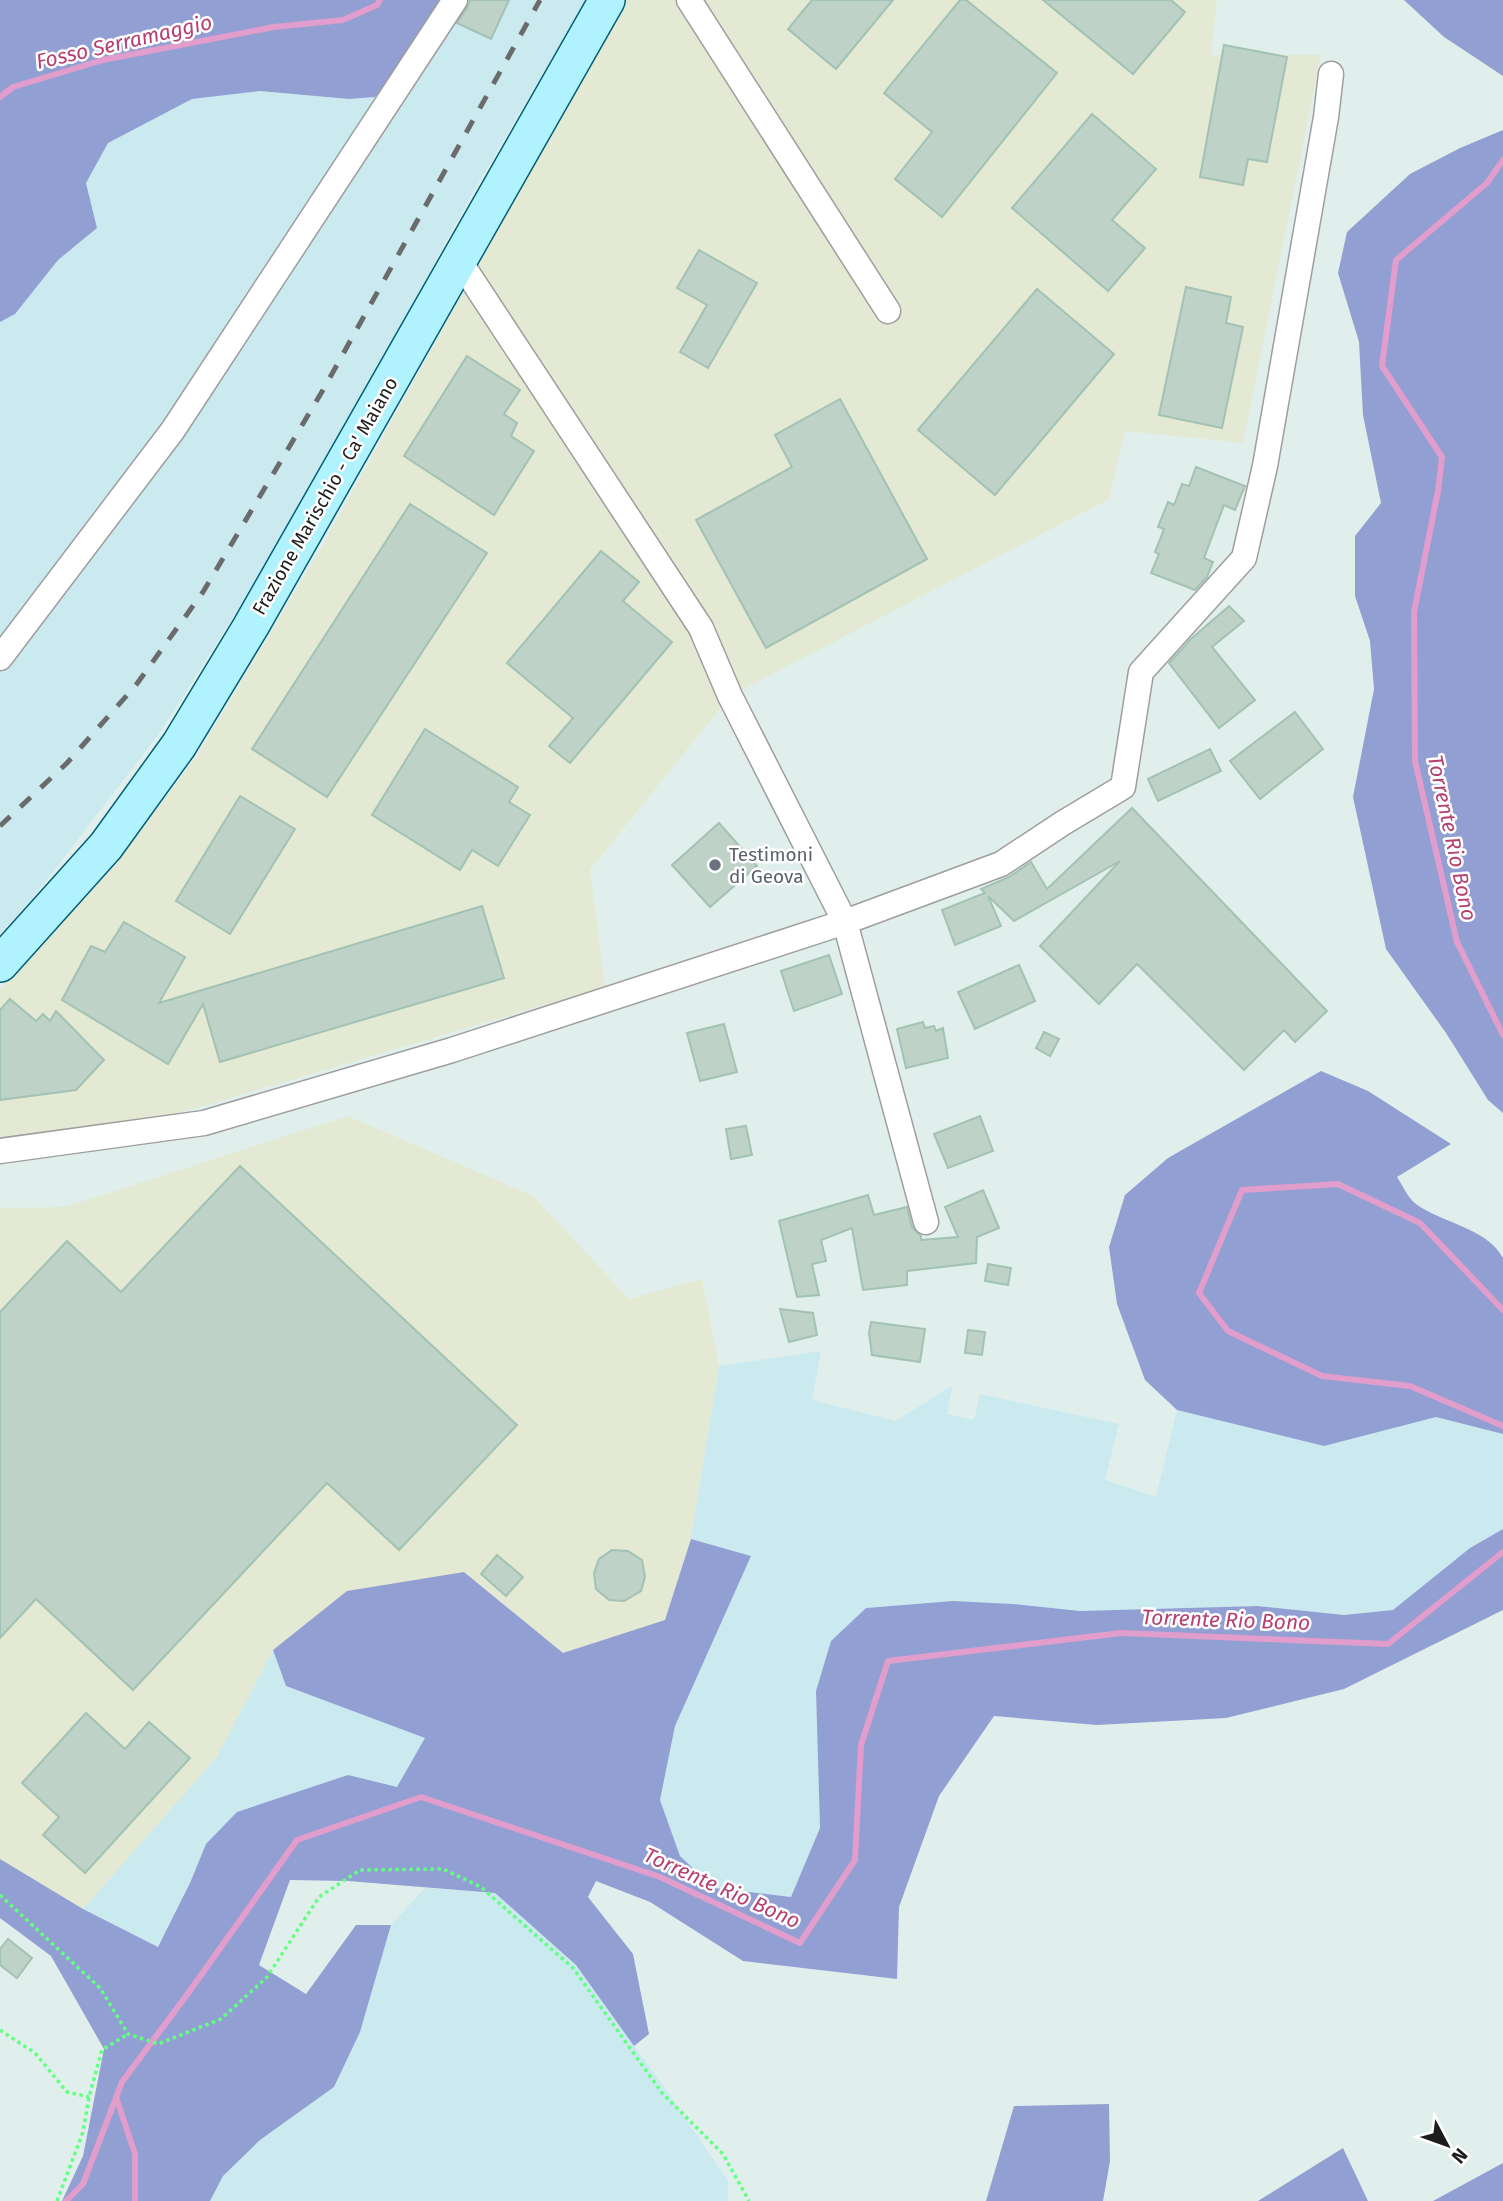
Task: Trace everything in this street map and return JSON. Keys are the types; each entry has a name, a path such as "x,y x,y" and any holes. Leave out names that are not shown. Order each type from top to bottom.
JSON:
{"main road":[{"name":"Frazione Marischio - Ca' Maiano","path":"0,964 106,846 179,746 251,626 607,0"}],"street":[{"path":"0,658 173,430 455,0"},
{"path":"689,0 888,311"},
{"path":"0,1152 204,1123 452,1050 845,922 1001,864 1123,787 1141,672 1244,558 1267,452 1326,117 1331,74"},
{"path":"459,260 701,628 730,696 845,922 926,1222"}],"path":[{"path":"0,1895 100,1988 128,2034 158,2044 221,2019 267,1977 319,1897 360,1870 443,1868 481,1887 573,1968 662,2093 723,2154 749,2201"},
{"path":"0,2030 35,2053 67,2092 89,2097"},
{"path":"57,2201 83,2132 89,2097 103,2050 128,2034"}],"shaded area":[{"path":"0,0 446,0 403,69 375,97 349,99 260,91 192,99 108,143 86,183 97,228 58,260 15,314 0,322"},
{"path":"446,0 586,0 471,196 298,515 161,731 32,899 0,933 0,322 16,313 58,260 97,228 86,182 107,143 192,99 260,91 349,99 375,97"},
{"path":"626,0 1217,0 1211,55 1321,55 1243,443 1125,431 1109,499 730,696 590,870 605,987 180,1113 0,1141 0,989 122,855 197,756 321,548"},
{"path":"1404,0 1503,0 1503,76 1444,37"},
{"path":"1503,130 1503,1113 1488,1100 1446,1033 1386,949 1353,797 1374,689 1370,641 1355,596 1355,536 1381,503 1363,415 1359,342 1338,273 1347,232 1410,174 1460,148"},
{"path":"1321,1071 1368,1091 1451,1144 1397,1177 1416,1204 1475,1233 1496,1248 1503,1258 1503,1434 1436,1417 1324,1446 1177,1410 1145,1380 1117,1304 1109,1247 1125,1195 1168,1158"},
{"path":"348,1116 533,1196 629,1299 702,1279 719,1366 691,1539 665,1620 563,1653 464,1572 273,1650 217,1757 83,1909 0,1859 0,1208 65,1207"},
{"path":"821,1351 812,1400 896,1421 953,1385 947,1414 974,1420 980,1394 1119,1424 1105,1480 1156,1497 1177,1410 1324,1446 1436,1417 1503,1434 1503,1529 1470,1548 1393,1610 1344,1615 1257,1606 1080,1611 953,1601 866,1608 831,1641 816,1691 820,1828 792,1897 714,1888 680,1856 660,1800 675,1726 751,1556 691,1539 719,1366"},
{"path":"1503,1529 1503,1610 1344,1689 1226,1718 1097,1725 994,1716 939,1796 899,1907 897,1979 743,1961 650,1902 596,1881 588,1897 633,1954 649,2034 634,2046 576,1965 495,1893 348,1881 290,1880 259,1965 306,1994 356,1925 391,1925 360,2032 334,2087 260,2140 223,2176 210,2201 62,2201 83,2156 104,2049 51,1956 0,1918 0,1859 83,1909 158,1947 206,1844 237,1812 348,1775 397,1787 425,1738 286,1686 273,1650 347,1591 464,1572 563,1653 665,1620 691,1539 751,1556 675,1726 660,1800 680,1856 714,1888 791,1897 820,1828 816,1691 831,1641 866,1608 953,1601 1080,1611 1257,1606 1344,1615 1393,1610 1470,1548"},
{"path":"273,1650 286,1686 426,1738 397,1788 348,1776 206,1844 158,1947 83,1909 217,1757"},
{"path":"425,1888 495,1893 576,1965 728,2181 728,2201 210,2201 223,2176 260,2140 334,2087 360,2032 391,1925"},
{"path":"1109,2104 1110,2161 1103,2201 986,2201 1014,2106"},
{"path":"1343,2148 1368,2201 1258,2201"},
{"path":"1503,2163 1503,2201 1433,2201"}],"building":[{"path":"470,0 509,0 491,39 457,23"},
{"path":"812,0 893,0 836,69 788,29"},
{"path":"960,0 966,0 1057,73 942,217 895,179 932,132 884,93"},
{"path":"1043,0 1171,0 1185,12 1133,74"},
{"path":"1224,45 1287,57 1267,162 1248,159 1243,185 1200,177"},
{"path":"1092,114 1156,169 1112,220 1145,248 1108,291 1012,208"},
{"path":"699,250 757,283 708,368 680,352 707,305 677,288"},
{"path":"1186,287 1231,297 1226,323 1243,327 1222,428 1159,415"},
{"path":"1037,289 1114,354 995,495 918,430"},
{"path":"467,356 520,390 504,414 517,423 511,436 534,451 494,515 404,456"},
{"path":"840,399 927,559 766,648 696,520 792,467 775,435"},
{"path":"1196,467 1245,486 1235,510 1224,505 1204,558 1213,562 1207,577 1195,590 1151,573 1159,554 1155,552 1164,529 1158,527 1168,502 1174,505 1182,484 1189,486"},
{"path":"410,504 487,553 327,797 252,749"},
{"path":"601,551 639,582 623,601 672,642 570,763 549,746 573,718 507,663"},
{"path":"1229,606 1244,621 1212,647 1255,700 1219,728 1169,663 1191,639"},
{"path":"1295,712 1323,749 1260,799 1230,761"},
{"path":"425,729 518,787 509,802 530,815 498,866 472,850 460,870 372,815"},
{"path":"1210,749 1221,771 1158,801 1148,779"},
{"path":"240,796 295,829 230,934 176,901"},
{"path":"1132,808 1327,1011 1295,1042 1284,1030 1244,1070 1137,964 1099,1004 1040,946 1120,861 1014,921 988,896 1001,926 955,945 942,910 985,893 981,889 1009,877 1031,862 1047,889"},
{"name":"Testimoni di Geova","path":"719,823 757,866 710,907 672,865"},
{"path":"482,906 504,978 220,1062 203,1004 168,1064 62,1000 91,946 105,952 124,922 185,957 159,1003"},
{"path":"829,955 842,994 794,1011 781,971"},
{"path":"1019,965 1035,1001 975,1029 958,992"},
{"path":"10,999 36,1021 43,1014 50,1021 56,1011 104,1060 76,1090 0,1100 0,1010"},
{"path":"923,1022 925,1028 934,1026 936,1031 943,1028 948,1058 906,1068 897,1029"},
{"path":"724,1024 737,1072 700,1081 687,1033"},
{"path":"1044,1032 1059,1039 1050,1056 1036,1048"},
{"path":"980,1116 993,1151 948,1168 934,1134"},
{"path":"746,1126 752,1155 731,1159 726,1129"},
{"path":"240,1166 517,1425 399,1550 327,1483 133,1690 36,1599 0,1638 0,1312 67,1241 121,1292"},
{"path":"983,1190 999,1228 977,1237 976,1263 907,1271 907,1285 863,1290 852,1228 821,1240 826,1261 812,1264 819,1295 797,1297 779,1221 868,1195 874,1215 907,1207 912,1227 921,1236 921,1240 958,1237 945,1207"},
{"path":"988,1264 1011,1268 1008,1285 985,1281"},
{"path":"780,1309 813,1313 817,1335 789,1342"},
{"path":"871,1322 925,1329 920,1362 872,1355 869,1333"},
{"path":"968,1330 985,1332 982,1355 965,1353"},
{"path":"612,1550 628,1551 642,1560 645,1577 641,1591 624,1601 609,1600 596,1589 594,1573 599,1559"},
{"path":"497,1555 523,1577 506,1596 481,1574"},
{"path":"86,1713 125,1749 149,1722 190,1758 85,1873 43,1835 59,1817 22,1783"},
{"path":"8,1939 32,1958 17,1978 0,1965 0,1949"}],"waterway":[{"name":"Fosso Serramaggio","path":"0,97 13,87 103,60 274,27 343,20 377,5 380,0"},
{"name":"Torrente Rio Bono","path":"1503,160 1487,183 1396,260 1382,366 1442,457 1438,491 1414,612 1415,761 1457,942 1503,1035"},
{"name":"Torrente Rio Bono","path":"1503,1310 1420,1223 1338,1184 1242,1190 1199,1293 1228,1331 1322,1376 1410,1386 1503,1426"},
{"name":"Torrente Rio Bono","path":"66,2201 83,2184 122,2082 297,1840 421,1797 660,1877 800,1943 855,1860 861,1745 888,1661 1121,1633 1388,1644 1503,1552"},
{"path":"116,2097 135,2154 135,2201"}],"railway":[{"path":"0,826 67,763 136,685 203,592 323,390 540,0"}],"place":[{"name":"Testimoni di Geova","path":"715,865"}]}
